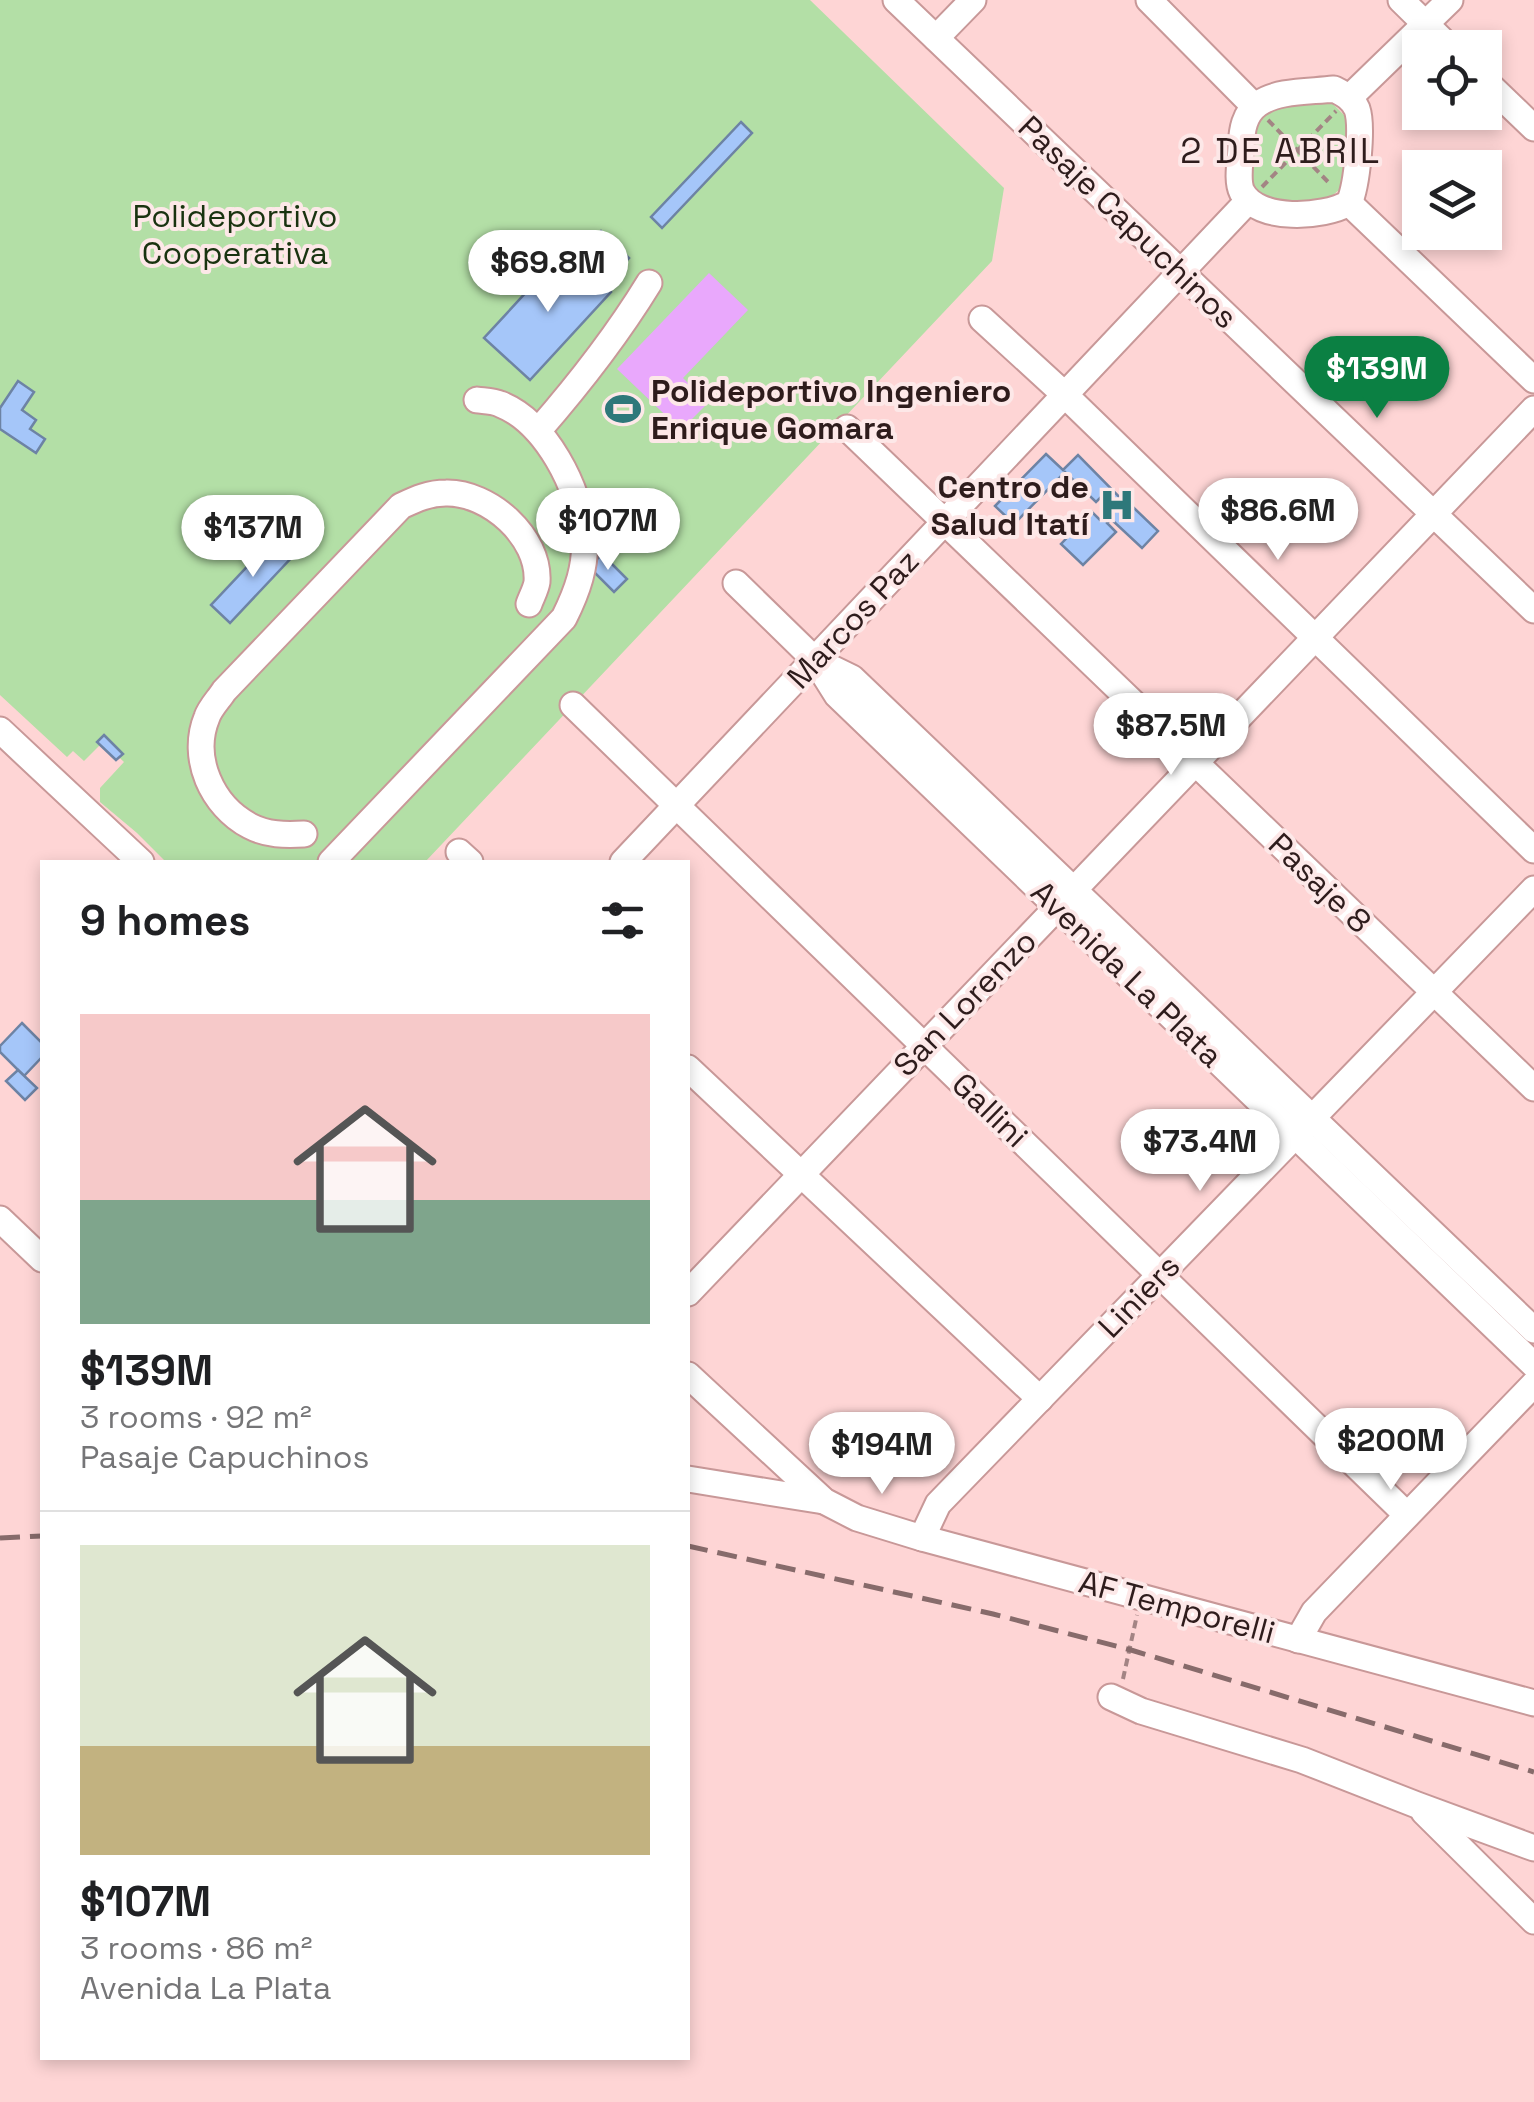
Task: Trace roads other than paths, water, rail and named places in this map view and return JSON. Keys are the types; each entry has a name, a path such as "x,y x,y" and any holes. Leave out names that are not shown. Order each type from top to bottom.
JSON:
{"street":[{"name":"Pasaje Capuchinos","path":"896,0 1534,610"},
{"path":"936,38 973,0"},
{"path":"1149,0 1254,106"},
{"path":"1401,0 1432,30"},
{"path":"1350,97 1450,0"},
{"path":"1334,89 1350,97 1358,112 1357,178 1350,203 1320,214 1264,211 1248,201 1239,187 1242,124 1254,106 1273,96 1334,89"},
{"path":"1502,97 1534,128"},
{"name":"Marcos Paz","path":"625,860 1248,201"},
{"path":"1350,203 1534,380"},
{"path":"538,431 592,368 649,283"},
{"path":"982,319 1534,850"},
{"path":"333,860 564,618 582,573 584,536 578,504 566,473 538,431 522,416 498,403 477,400"},
{"name":"San Lorenzo","path":"690,1292 1534,409"},
{"name":"Pasaje 8","path":"846,428 1534,1088"},
{"path":"304,834 278,835 252,827 230,813 214,792 204,768 201,742 207,716 224,691 402,506 423,496 446,492 492,506 518,527 532,556 537,582 529,604"},
{"name":"Avenida La Plata","path":"736,582 815,660 836,695 1066,898 1304,1127 1534,1364"},
{"name":"Gallini","path":"573,706 1408,1515"},
{"path":"0,730 140,860"},
{"name":"Liniers","path":"922,1538 938,1504 1534,889"},
{"path":"690,1070 1040,1399"},
{"name":"Avenida La Plata","path":"1304,1127 1534,1330"},
{"path":"0,1219 40,1257"},
{"path":"690,1377 824,1501"},
{"path":"1298,1640 1314,1612 1534,1384"},
{"path":"690,1479 824,1501"},
{"name":"AF Temporelli","path":"824,1501 856,1518 922,1538 1534,1703"},
{"path":"1111,1698 1141,1711 1302,1760 1534,1848"},
{"path":"1417,1806 1534,1921"}],"railway":[{"path":"0,1538 40,1536"},
{"path":"690,1546 993,1614 1131,1650 1534,1772"}],"place":[{"name":"Polideportivo Ingeniero Enrique Gomara","path":"623,409"},
{"name":"Centro de Salud Itatí","path":"1117,505"}],"district":[{"name":"2 DE ABRIL","path":"1281,151"}],"park label":[{"name":"Polideportivo Cooperativa","path":"235,234"}]}
